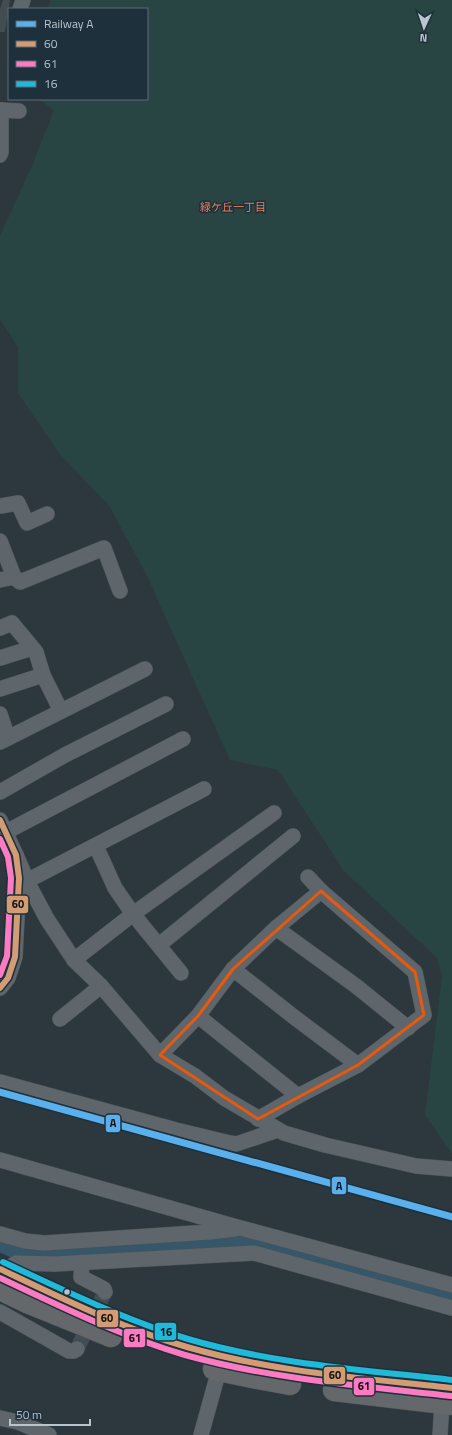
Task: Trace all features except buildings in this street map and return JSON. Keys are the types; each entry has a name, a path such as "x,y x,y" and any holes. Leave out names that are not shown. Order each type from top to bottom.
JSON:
{"highway":[{"path":"1,1289 120,1340 161,1354 219,1370 290,1384 449,1398"},
{"path":"1,1289 94,1313 148,1335 187,1347 224,1356 281,1367 340,1375 449,1398"}],"street":[{"path":"0,155 0,110 19,111"},
{"path":"0,506 18,503 27,524 47,514"},
{"path":"0,541 7,579 20,582 104,548 120,591"},
{"path":"0,628 12,623 36,652 43,675 61,711"},
{"path":"0,658 32,648"},
{"path":"0,714 4,740 145,669"},
{"path":"0,689 43,675"},
{"path":"0,792 65,755 166,704"},
{"path":"184,739 3,826 16,855 23,883 74,960 101,986 160,1055 195,1076 224,1098 278,1130 299,1138 416,1166 452,1169"},
{"path":"23,883 204,789"},
{"path":"74,960 133,914 274,812"},
{"path":"159,945 293,836"},
{"path":"96,846 115,888 133,914 181,973"},
{"path":"258,1119 358,1064 424,1016 415,972 308,877"},
{"path":"0,988 8,978 15,957 23,883"},
{"path":"160,1055 198,1016 233,969 276,928 321,890"},
{"path":"276,928 356,986 408,1028"},
{"path":"233,969 294,1017 358,1064"},
{"path":"60,1019 101,986"},
{"path":"198,1016 298,1096"},
{"path":"0,1082 176,1130 230,1143 236,1144 278,1130"},
{"path":"0,1160 236,1229 452,1284"},
{"path":"0,1234 25,1241 44,1243 236,1229"},
{"path":"231,1253 236,1229"},
{"path":"77,1349 74,1351 69,1351 1,1289 16,1263 55,1264 231,1253 254,1253 452,1308"},
{"path":"82,1262 81,1277 104,1289 105,1292"},
{"path":"201,1435 219,1370"},
{"path":"440,1435 449,1398"},
{"path":"0,1418 18,1422 50,1435"}],"highlighted area":[{"path":"321,891 415,972 424,1015 358,1065 258,1119 160,1055 198,1016 233,969"}],"green space":[{"path":"51,0 452,0 452,1154 425,1115 442,976 437,958 344,871 278,770 230,760 147,576 110,507 59,453 18,393 18,347 0,319 0,236 31,168 54,110 39,100 148,100 148,8 47,8"}],"waterway":[{"path":"0,1242 18,1250 53,1254 240,1240 452,1298"}],"tunnel":[{"path":"77,1349 105,1292"}],"rail line":[{"name":"A","path":"0,1092 452,1217"}],"transit line":[{"name":"60","path":"0,820 16,855 19,878 15,957 8,978 0,988"},
{"name":"61","path":"0,839 8,857 11,878 7,956 0,975"},
{"name":"16","path":"3,1262 117,1314 188,1339 220,1348 253,1355 319,1365 452,1380"},
{"name":"60","path":"0,1269 115,1322 187,1347 219,1356 252,1363 318,1373 452,1388"},
{"name":"61","path":"0,1278 114,1330 185,1355 283,1376 451,1396"}],"district":[{"name":"緑ケ丘一丁目","path":"233,207"}]}
